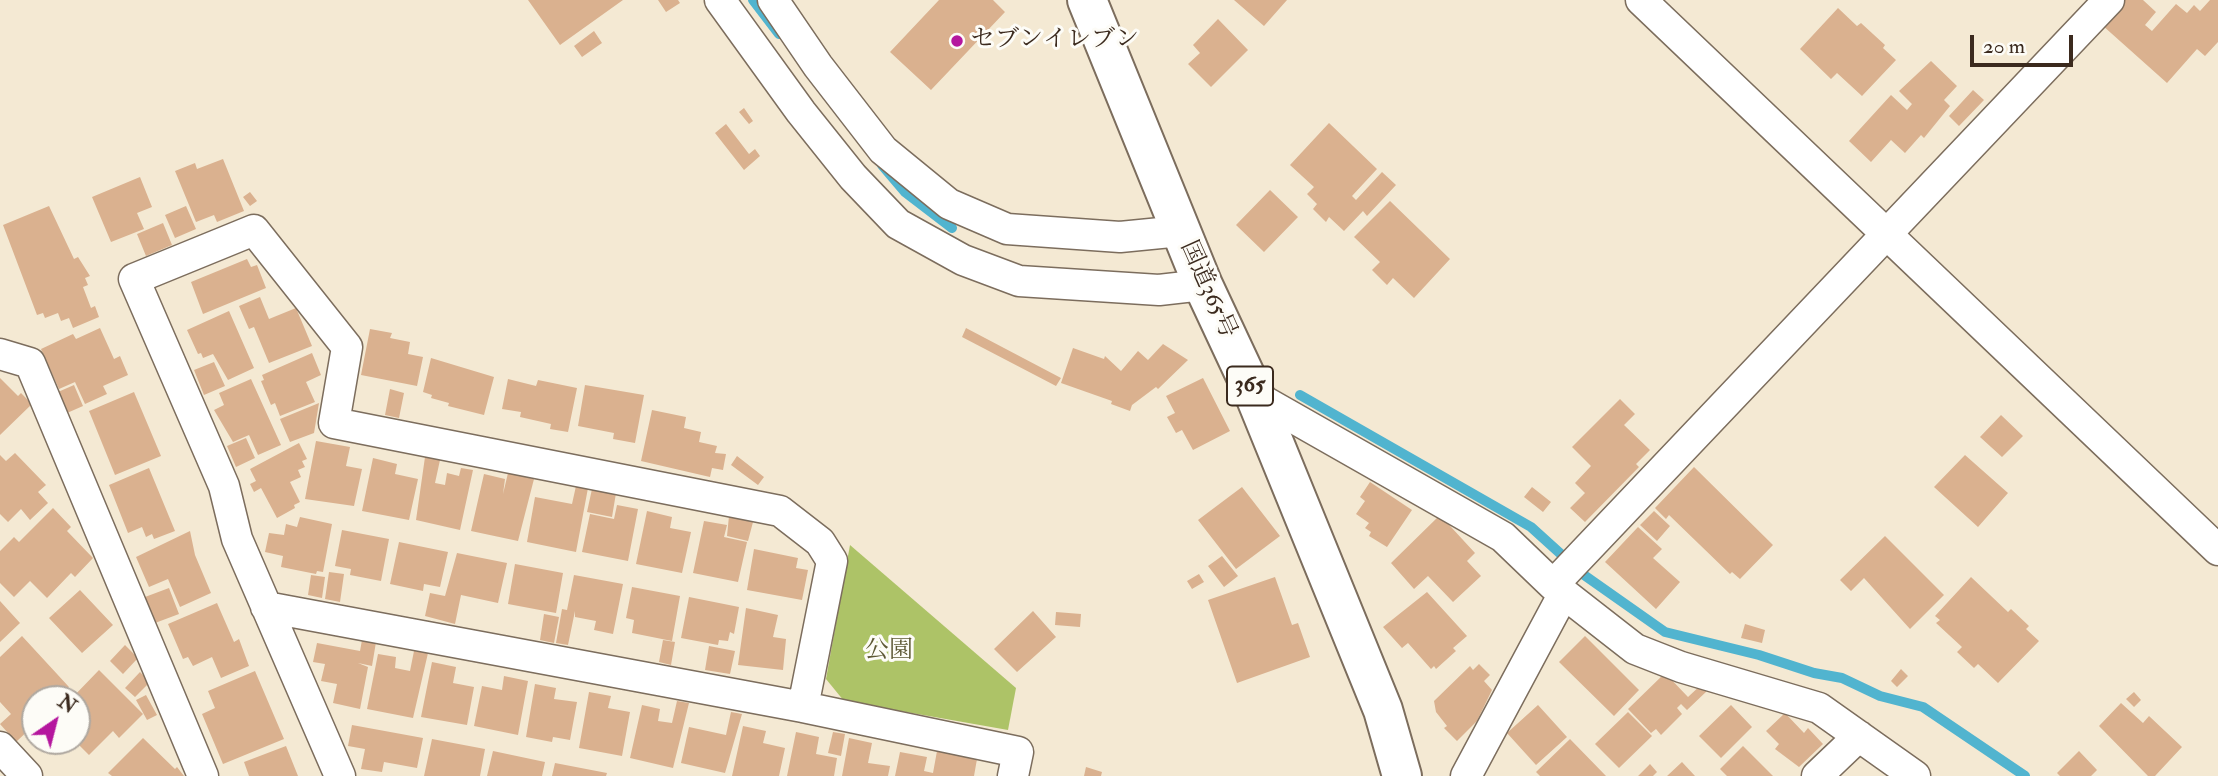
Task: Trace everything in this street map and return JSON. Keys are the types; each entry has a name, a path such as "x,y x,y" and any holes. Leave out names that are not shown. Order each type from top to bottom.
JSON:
{"highway":[{"name":"国道365号","path":"1087,0 1203,285 1255,396 1383,710 1402,776"}],"street":[{"path":"720,0 810,123 853,177 898,224 963,260 1019,281 1159,290 1203,285"},
{"path":"773,0 818,66 883,150 949,204 1007,229 1119,237 1181,231"},
{"path":"1641,0 2218,550"},
{"path":"1466,776 1558,586 1588,545 2109,0"},
{"path":"340,776 237,539 224,486 134,279 254,230 347,347 334,423 780,511 820,542 832,561 803,707"},
{"path":"0,354 30,363 203,776"},
{"path":"1255,396 1503,537 1635,649 1681,667 1819,708 1915,776"},
{"path":"266,607 803,707 1018,752 1013,776"},
{"path":"1817,776 1859,736"},
{"path":"0,747 27,776"}],"green space":[{"name":"公園","path":"850,545 1016,688 1008,730 844,701 826,679"}],"building":[{"path":"528,0 623,0 560,45"},
{"path":"658,0 678,0 680,3 666,12"},
{"path":"939,0 993,0 1005,12 931,90 890,52"},
{"path":"1234,0 1287,0 1264,26"},
{"path":"2125,0 2143,0 2156,12 2145,25 2152,31 2176,4 2187,13 2194,5 2200,11 2210,0 2218,0 2218,42 2205,56 2197,49 2167,83 2102,25"},
{"path":"1838,8 1857,26 1861,23 1885,45 1883,48 1896,60 1862,96 1837,73 1831,79 1800,49"},
{"path":"1218,19 1248,50 1211,87 1188,64 1200,53 1193,45"},
{"path":"594,31 602,43 582,57 574,46"},
{"path":"1931,61 1957,86 1944,100 1950,106 1924,138 1921,135 1905,153 1891,140 1871,162 1849,141 1891,95 1907,110 1912,104 1899,91"},
{"path":"1973,90 1984,100 1959,126 1949,116"},
{"path":"744,108 753,121 749,124 739,112"},
{"path":"1329,123 1377,169 1352,196 1356,200 1382,172 1396,185 1367,216 1363,211 1344,231 1329,217 1326,222 1313,209 1317,204 1307,194 1314,187 1290,165"},
{"path":"726,124 749,154 755,149 760,156 744,170 715,133"},
{"path":"223,159 244,211 217,222 214,215 196,222 175,171 195,163 197,169"},
{"path":"140,177 152,207 137,213 144,229 111,242 92,197"},
{"path":"1270,190 1298,217 1264,252 1236,225"},
{"path":"250,192 257,201 250,206 243,197"},
{"path":"1390,201 1450,259 1414,298 1393,278 1387,285 1372,270 1380,262 1354,237"},
{"path":"49,206 74,259 78,257 90,276 85,278 88,285 83,287 91,308 95,306 99,317 73,328 69,318 61,321 58,313 45,318 43,313 37,315 3,225"},
{"path":"186,206 196,229 175,238 165,215"},
{"path":"163,223 172,245 146,256 137,234"},
{"path":"247,259 251,267 257,265 266,288 203,314 191,282"},
{"path":"260,297 269,319 296,308 312,346 269,363 254,327 249,329 239,306"},
{"path":"229,311 254,368 228,380 213,354 203,358 201,353 198,354 187,330"},
{"path":"100,328 114,359 120,356 128,375 103,386 107,394 85,404 75,382 59,389 41,349 73,334 76,339"},
{"path":"966,328 1061,378 1056,386 962,337"},
{"path":"370,329 392,333 390,338 410,342 408,354 423,357 417,386 361,375"},
{"path":"1163,344 1188,360 1158,389 1156,387 1132,405 1130,411 1111,404 1112,401 1061,383 1073,348 1104,359 1105,356 1121,371 1138,351 1148,360"},
{"path":"312,353 321,375 306,382 315,402 280,416 275,403 271,405 261,381 264,380 262,375"},
{"path":"431,358 494,377 484,415 448,406 449,403 431,398 432,395 423,392"},
{"path":"214,362 225,386 204,395 194,370"},
{"path":"0,378 18,396 21,393 32,404 0,435"},
{"path":"1203,378 1230,431 1193,450 1182,430 1176,433 1167,417 1175,413 1166,396"},
{"path":"251,379 281,445 258,455 249,435 233,442 214,410 224,405 219,393"},
{"path":"508,379 536,386 538,380 577,388 568,432 550,429 551,424 520,417 521,412 502,409"},
{"path":"74,385 83,406 67,413 58,392"},
{"path":"585,385 644,395 635,443 613,439 614,433 578,426"},
{"path":"390,389 404,393 399,418 385,415"},
{"path":"134,392 161,456 115,475 89,411"},
{"path":"1620,399 1635,414 1624,425 1650,450 1636,464 1639,467 1585,522 1570,508 1585,493 1575,483 1591,466 1572,447"},
{"path":"319,403 314,433 290,442 280,419"},
{"path":"652,410 686,417 684,428 701,432 699,442 717,446 715,453 726,454 723,470 712,468 710,477 641,461"},
{"path":"2001,415 2023,436 2002,457 1980,437"},
{"path":"246,438 255,458 236,467 227,446"},
{"path":"316,441 350,447 346,466 362,469 354,506 305,499"},
{"path":"299,443 307,459 302,461 305,467 298,470 301,477 290,482 300,502 277,518 261,488 254,492 250,484 256,481 250,469"},
{"path":"15,453 46,485 38,492 48,503 30,520 21,509 8,522 0,514 0,455 6,461"},
{"path":"1965,455 2008,493 1978,527 1934,487"},
{"path":"737,456 764,477 758,485 731,465"},
{"path":"425,457 440,460 435,483 445,485 447,473 459,476 461,468 473,470 460,530 416,520"},
{"path":"373,458 397,464 395,474 418,479 409,520 362,511"},
{"path":"1694,467 1773,545 1740,579 1732,572 1730,574 1669,515 1666,519 1655,508"},
{"path":"149,468 175,531 154,539 152,534 146,537 142,527 128,533 109,485"},
{"path":"508,473 534,479 518,541 471,531 484,474 505,479 503,494"},
{"path":"1370,482 1412,510 1387,547 1369,536 1371,532 1365,528 1369,523 1356,514 1365,501 1360,497"},
{"path":"576,486 588,488 576,552 527,542 535,497 572,504"},
{"path":"1242,487 1280,536 1236,569 1198,520"},
{"path":"1532,487 1551,502 1543,512 1524,497"},
{"path":"592,489 616,493 612,517 587,512"},
{"path":"617,505 638,509 628,561 582,552 590,514 614,519"},
{"path":"53,508 71,527 67,531 93,558 75,577 71,573 47,598 30,581 14,597 0,583 0,551 14,537 19,542"},
{"path":"647,511 672,517 670,528 691,532 682,573 636,564"},
{"path":"1654,511 1670,526 1657,541 1640,525"},
{"path":"1440,515 1475,553 1467,561 1481,576 1453,602 1428,576 1414,589 1391,563"},
{"path":"729,516 753,522 748,541 727,536"},
{"path":"300,517 332,524 323,572 317,571 316,574 281,567 283,556 265,552 269,533 284,535 286,524 297,527"},
{"path":"704,521 727,525 724,537 747,542 738,582 693,573"},
{"path":"1638,527 1662,549 1653,558 1680,582 1656,609 1605,562"},
{"path":"342,530 389,539 381,581 350,575 351,569 335,566"},
{"path":"190,531 195,555 211,593 180,607 168,579 149,587 136,557"},
{"path":"1885,536 1944,595 1910,629 1864,578 1851,591 1840,580"},
{"path":"399,542 448,552 440,587 424,584 423,591 390,584"},
{"path":"754,549 798,558 796,568 808,570 802,600 747,590"},
{"path":"457,553 507,563 498,603 461,595 455,624 425,616 430,593 445,596"},
{"path":"1222,556 1238,576 1224,587 1208,566"},
{"path":"515,564 563,573 556,613 508,604"},
{"path":"329,572 344,574 340,602 325,599"},
{"path":"1199,574 1204,582 1192,589 1187,581"},
{"path":"311,575 325,577 322,598 308,595"},
{"path":"574,575 623,584 613,634 594,630 596,621 575,617 575,611 568,645 556,643 562,609 567,610"},
{"path":"1275,577 1292,625 1298,623 1310,657 1237,683 1208,600"},
{"path":"1971,577 2008,612 2011,609 2029,626 2026,629 2039,641 1998,683 1978,664 1974,668 1957,652 1962,647 1936,623 1940,620 1935,616"},
{"path":"632,587 680,596 672,641 632,633 634,620 626,618"},
{"path":"169,588 179,614 155,623 145,597"},
{"path":"80,590 113,625 82,653 49,618"},
{"path":"1427,592 1467,636 1453,648 1456,651 1436,669 1434,666 1431,669 1408,643 1402,648 1383,627"},
{"path":"689,597 739,607 734,634 730,632 728,641 719,640 718,645 681,638"},
{"path":"0,601 20,623 0,642"},
{"path":"217,603 234,642 239,639 249,666 221,678 212,657 193,666 188,657 183,659 168,624"},
{"path":"746,608 778,615 773,637 786,639 783,670 738,665"},
{"path":"1033,611 1056,637 1017,672 994,649"},
{"path":"1056,612 1081,614 1080,627 1055,625"},
{"path":"544,614 559,617 554,643 540,640"},
{"path":"1745,624 1765,630 1762,643 1741,638"},
{"path":"22,636 67,685 21,685 21,737 16,742 0,724 11,714 0,702 0,657"},
{"path":"1585,636 1639,690 1614,716 1559,662"},
{"path":"362,640 376,642 372,666 358,663 368,667 360,709 333,703 337,684 321,681 325,664 313,662 317,643 360,651"},
{"path":"663,640 675,642 671,665 659,662"},
{"path":"125,645 138,658 123,674 110,661"},
{"path":"709,646 735,651 730,674 705,670"},
{"path":"414,651 428,653 413,718 367,709 378,654 396,657 395,668 410,671"},
{"path":"432,662 456,667 453,683 474,687 467,725 421,717"},
{"path":"1479,664 1490,675 1484,681 1492,690 1477,721 1457,741 1444,728 1447,726 1436,712 1434,701 1470,666 1473,670"},
{"path":"1901,669 1908,676 1897,687 1891,681"},
{"path":"99,670 143,714 119,738 113,731 91,753 91,685 85,685"},
{"path":"255,671 284,739 223,764 202,714 215,708 208,691"},
{"path":"140,672 150,682 135,697 125,688"},
{"path":"1665,673 1688,697 1702,684 1708,690 1687,710 1681,704 1677,708 1682,714 1661,735 1656,729 1651,733 1628,709"},
{"path":"504,676 528,681 518,735 474,726 482,686 502,690"},
{"path":"535,684 556,688 554,699 577,702 570,740 553,737 552,742 526,737"},
{"path":"589,692 611,696 608,708 630,712 622,756 579,748"},
{"path":"2134,692 2141,700 2134,707 2126,699"},
{"path":"146,695 157,715 147,720 136,700"},
{"path":"677,701 689,703 673,768 630,758 642,705 660,709 658,721 672,723"},
{"path":"2121,703 2143,723 2149,716 2182,747 2155,776 2148,776 2099,726"},
{"path":"1538,705 1567,737 1536,765 1507,733"},
{"path":"1731,705 1752,727 1721,758 1699,736"},
{"path":"731,712 742,714 725,773 681,763 689,727 726,735"},
{"path":"1628,712 1652,736 1619,768 1595,744"},
{"path":"1785,713 1804,733 1808,728 1823,744 1799,767 1775,749 1779,744 1766,731"},
{"path":"352,725 423,738 417,768 384,762 382,772 361,769 365,749 348,746"},
{"path":"743,726 766,731 763,743 785,748 779,776 732,776"},
{"path":"796,732 819,737 816,754 837,758 834,776 787,776"},
{"path":"833,732 845,734 841,756 828,753"},
{"path":"143,738 184,776 112,776 108,773"},
{"path":"849,738 872,743 868,763 890,766 888,776 842,776"},
{"path":"432,739 485,749 480,776 424,776"},
{"path":"1570,739 1606,776 1540,776 1536,772"},
{"path":"286,746 298,776 249,776 244,762"},
{"path":"1743,746 1773,776 1727,776 1720,769"},
{"path":"493,751 545,762 542,776 487,776"},
{"path":"937,751 977,759 974,776 895,776 900,752 927,757 924,771 933,773"},
{"path":"2079,751 2097,770 2091,776 2060,776 2057,773"},
{"path":"1682,762 1695,776 1667,776"},
{"path":"555,763 607,773 606,776 552,776"},
{"path":"1650,764 1657,772 1653,776 1638,776"},
{"path":"1086,767 1102,772 1101,776 1084,776"}],"waterway":[{"path":"753,0 779,34"},
{"path":"882,165 905,192 952,228"},
{"path":"1300,395 1531,527 1584,575 1665,632 1759,655 1814,673 1842,678 1880,696 1923,707 2025,776"}],"place":[{"name":"セブンイレブン","path":"957,41"}]}
